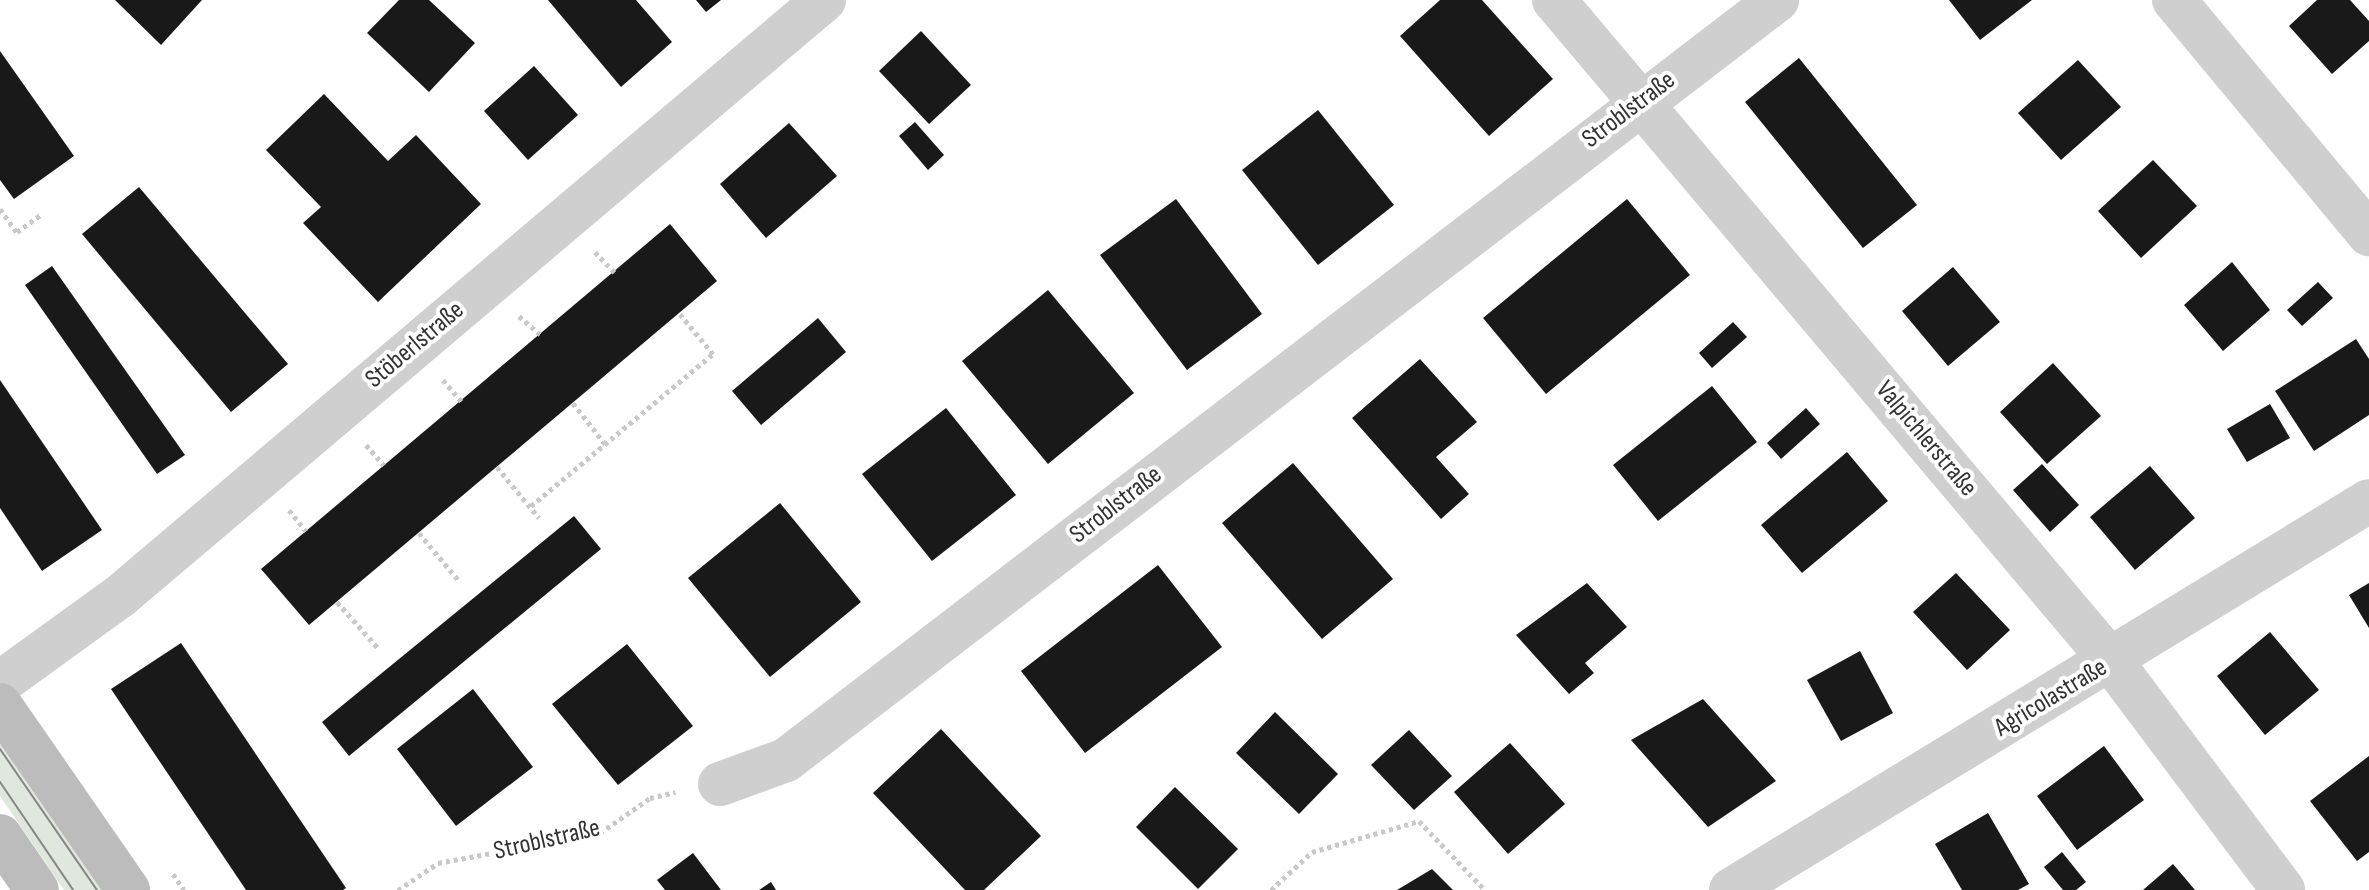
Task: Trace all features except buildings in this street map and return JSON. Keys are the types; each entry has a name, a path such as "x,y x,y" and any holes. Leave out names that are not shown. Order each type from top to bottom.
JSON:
{"main road":[{"path":"0,705 128,890"},
{"path":"0,836 37,890"}],"street":[{"name":"Stöberlstraße","path":"0,683 119,597 824,0"},
{"name":"Valpichlerstraße","path":"1554,0 2112,662 2283,890"},
{"name":"Stroblstraße","path":"720,784 786,760 1641,101 1777,0"},
{"path":"2174,0 2369,234"},
{"name":"Agricolastraße","path":"1731,890 2112,662 2369,501"}],"path":[{"path":"0,209 17,232 42,214"},
{"path":"585,241 614,272"},
{"path":"508,307 540,334"},
{"path":"531,506 713,354 679,313"},
{"path":"433,369 461,401"},
{"path":"573,403 605,444"},
{"path":"356,434 384,465"},
{"path":"497,467 539,518"},
{"path":"419,533 460,582"},
{"path":"337,602 379,649"},
{"name":"Stroblstraße","path":"398,890 438,863 600,833 650,798 720,784"},
{"path":"1271,890 1312,852 1419,821 1485,890"},
{"path":"410,882 415,890"}],"shaded area":[{"path":"0,728 113,890 64,890 0,796"}],"tram line":[{"path":"0,749 97,890"},
{"path":"0,782 73,890"}]}
